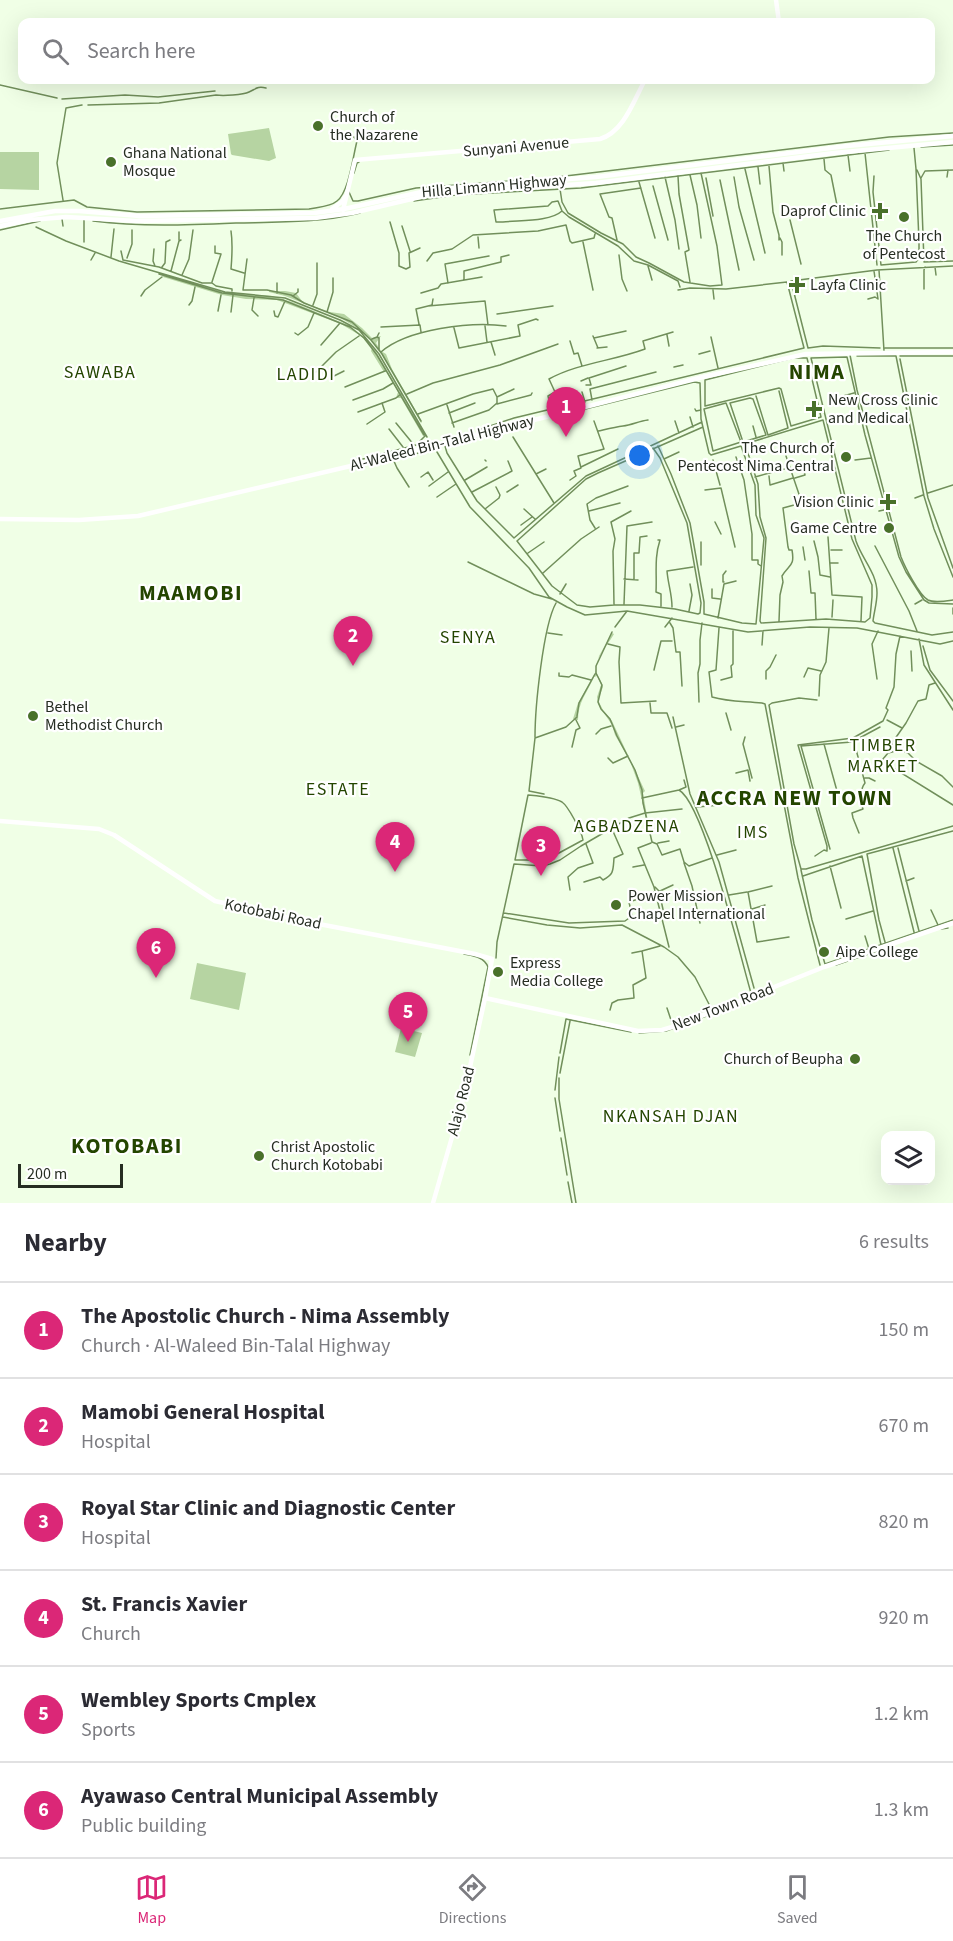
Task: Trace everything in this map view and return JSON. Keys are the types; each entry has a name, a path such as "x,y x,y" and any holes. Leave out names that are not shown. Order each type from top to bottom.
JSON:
{"street":[{"path":"776,0 778,18"},
{"name":"Sunyani Avenue","path":"347,192 355,160 607,137 619,128 643,84"},
{"name":"Hilla Limann Highway","path":"0,221 55,211 148,216 301,214 344,209 435,189 596,177 848,146 953,136"},
{"name":"Hilla Limann Highway","path":"0,226 30,220 66,217 136,221 315,218 433,195 596,183 834,153 953,142"},
{"path":"347,192 351,201 358,205"},
{"path":"337,215 344,209 347,192"},
{"path":"330,210 343,201 347,192"},
{"name":"Al-Waleed Bin-Talal Highway","path":"0,519 91,519 138,516 430,447 703,377 806,354 953,352"},
{"name":"Kotobabi Road","path":"0,821 99,829 113,835 215,901 492,959"},
{"path":"952,923 952,930"},
{"name":"New Town Road","path":"485,998 638,1031 662,1030 824,967 952,923"},
{"name":"Alajo Road","path":"434,1203 459,1116 492,959"}],"green space":[{"path":"269,128 276,158 269,161 231,154 228,134"},
{"path":"0,152 39,152 39,190 0,189"},
{"path":"164,275 223,292 272,296 350,326 364,337 375,350 424,435 401,398 396,398 398,392 387,372 384,372 371,351 372,348 361,336 341,324 277,300 246,299 222,295 163,277"},
{"path":"269,291 296,293 302,301 310,305 344,314 372,338 381,336 376,343 386,354 422,422 380,351 362,331 339,317"},
{"path":"612,633 614,634 601,653 598,660 599,656"},
{"path":"596,668 603,687 598,700 612,721 645,791 643,793 649,827 630,761 612,725 598,704 597,697 601,685 597,676 594,677 581,703 578,720 573,719 578,703"},
{"path":"197,963 246,973 239,1010 190,999"},
{"path":"401,1028 422,1033 415,1057 395,1052"}],"waterway":[{"path":"0,85 57,98"},
{"path":"88,105 159,103 216,95 238,95 266,88"},
{"path":"62,99 125,95 158,97 215,91"},
{"path":"63,200 57,163 66,108 82,105"},
{"path":"349,192 353,201 358,201 416,188 549,178 889,137 953,133"},
{"path":"0,209 74,200 87,207 137,212 324,207 337,201 345,190 357,141 351,136"},
{"path":"921,147 953,145"},
{"path":"874,176 873,192 881,265 916,262 919,258 919,242 914,148"},
{"path":"414,201 455,195 581,188 889,150"},
{"path":"865,153 877,265"},
{"path":"848,155 850,171"},
{"path":"824,159 825,170 831,175 838,210"},
{"path":"354,173 359,162"},
{"path":"783,163 784,171"},
{"path":"769,166 773,212 779,240"},
{"path":"758,167 760,184"},
{"path":"745,169 765,253"},
{"path":"917,170 921,179 924,262 953,261"},
{"path":"947,177 948,170"},
{"path":"921,178 925,171 953,170"},
{"path":"560,189 562,202 568,213 623,244 636,257 684,282 710,286 722,285 717,246 701,173"},
{"path":"690,175 701,238"},
{"path":"678,176 689,250 685,252 690,282"},
{"path":"665,177 679,249"},
{"path":"734,177 739,207 754,260"},
{"path":"706,178 713,216"},
{"path":"720,180 739,270"},
{"path":"639,182 655,238"},
{"path":"653,186 668,240"},
{"path":"617,240 612,218 609,217 600,194 641,188"},
{"path":"562,211 557,215 542,219 496,222 494,210 548,206 558,201 562,211 569,217 618,246 634,261 648,265 678,281 680,287"},
{"path":"93,221 164,225 283,222 330,219 360,213"},
{"path":"62,219 63,226"},
{"path":"84,220 84,242"},
{"path":"790,220 801,264"},
{"path":"0,230 40,221"},
{"path":"390,222 399,253 399,266 406,269 410,267 409,253 420,248"},
{"path":"427,261 433,253 452,249 473,235 538,231 566,225 572,243 594,238 595,234"},
{"path":"402,226 410,251"},
{"path":"36,227 119,261 225,292 285,298 359,330 379,354 427,437"},
{"path":"111,257 114,229"},
{"path":"127,258 132,244 132,230"},
{"path":"182,275 189,259 193,230"},
{"path":"231,231 231,269 244,273"},
{"path":"179,232 179,240"},
{"path":"478,237 479,248"},
{"path":"780,238 782,255"},
{"path":"162,267 165,263 166,242 170,240"},
{"path":"171,271 181,240"},
{"path":"583,242 593,290"},
{"path":"212,282 221,254 215,253 215,246"},
{"path":"154,249 155,266"},
{"path":"121,251 123,260 159,267 202,283 212,283 232,289 232,291"},
{"path":"91,260 95,253"},
{"path":"464,280 464,271 501,262 501,257 509,255"},
{"path":"619,255 622,279 627,291"},
{"path":"448,283 445,264 489,256"},
{"path":"247,259 243,290 267,290 291,295 304,303 352,322 382,354 421,421"},
{"path":"313,305 317,294 317,263"},
{"path":"648,266 652,280"},
{"path":"880,348 823,346 808,348 791,281 877,270 953,266"},
{"path":"924,289 925,267"},
{"path":"935,267 936,275"},
{"path":"879,270 884,351"},
{"path":"868,299 875,297 878,299 874,271"},
{"path":"159,274 222,293 283,300 350,327 364,338 377,355 424,435"},
{"path":"141,296 162,277"},
{"path":"421,293 438,288 441,284 482,277"},
{"path":"327,312 333,292 333,278"},
{"path":"481,429 514,418 804,348 787,282 726,289 678,290"},
{"path":"277,283 277,293"},
{"path":"189,305 195,287"},
{"path":"293,296 298,289"},
{"path":"713,290 714,299"},
{"path":"218,311 221,295"},
{"path":"231,312 233,295"},
{"path":"254,298 252,310 258,316"},
{"path":"419,324 416,309 432,305 433,299"},
{"path":"274,311 275,316 278,317 285,301"},
{"path":"428,306 485,301 488,325"},
{"path":"497,314 553,306"},
{"path":"295,333 298,335 308,327 314,313"},
{"path":"454,328 459,348 520,336 518,325 538,320"},
{"path":"321,345 340,323"},
{"path":"381,327 420,325 421,332"},
{"path":"381,352 392,344 440,328 476,325 506,326"},
{"path":"485,326 487,342"},
{"path":"594,338 626,331"},
{"path":"551,409 548,396 555,392 549,379 572,369 645,349 643,341 673,332"},
{"path":"372,339 379,333"},
{"path":"667,335 669,346"},
{"path":"316,372 336,352 359,336"},
{"path":"593,336 598,348"},
{"path":"377,337 379,338 379,350"},
{"path":"711,337 718,368"},
{"path":"570,341 574,354 578,353 582,366"},
{"path":"491,342 495,355"},
{"path":"407,394 433,383 500,365 558,344"},
{"path":"597,348 607,347"},
{"path":"885,348 953,348"},
{"path":"699,354 710,351"},
{"path":"850,355 901,557 924,597 940,602 953,600"},
{"path":"857,356 896,356 924,496 953,577"},
{"path":"900,356 953,356"},
{"path":"953,604 929,603 924,600 899,557 865,435 847,357 811,358 856,541 875,579 877,597 873,621 932,635 953,632"},
{"path":"793,358 807,358 821,417 791,426 779,388 705,406 705,380 793,358"},
{"path":"900,359 928,498 953,568"},
{"path":"674,367 683,365"},
{"path":"586,385 591,385 589,378 626,366"},
{"path":"334,376 344,371"},
{"path":"345,387 385,371"},
{"path":"592,400 590,389 656,372"},
{"path":"581,381 588,378"},
{"path":"553,417 694,382 700,383 701,419 709,453 711,455 741,446 755,485 756,515 764,538 756,624 704,614 704,602 690,523 658,446"},
{"path":"353,400 393,383"},
{"path":"418,414 493,389 497,397"},
{"path":"452,423 489,410 497,403 497,397 514,389"},
{"path":"756,396 768,435 788,428 779,391"},
{"path":"582,392 585,402"},
{"path":"497,404 532,393"},
{"path":"836,398 854,393"},
{"path":"358,412 401,394"},
{"path":"750,398 753,399 766,435 743,442 730,403 750,398"},
{"path":"367,424 385,412 382,403"},
{"path":"449,413 475,403"},
{"path":"726,403 741,442 713,451 704,409 726,403"},
{"path":"447,405 454,427"},
{"path":"695,409 696,411 701,410"},
{"path":"690,417 693,427"},
{"path":"598,431 648,420"},
{"path":"823,420 852,539 872,585 870,618 865,622 826,619 761,623 766,538 760,517 758,484 745,444 823,420"},
{"path":"570,480 576,476 574,471 581,468 578,456 604,449 594,421"},
{"path":"675,421 679,433"},
{"path":"445,446 477,501 514,538 586,476 702,422"},
{"path":"396,423 414,445"},
{"path":"753,426 756,437"},
{"path":"653,448 660,458 687,523 701,603 700,613 640,605 590,607 577,605 552,586 517,541 586,479 598,473 703,427"},
{"path":"389,429 403,447"},
{"path":"357,458 359,460 416,445 425,436"},
{"path":"513,437 554,503"},
{"path":"636,445 639,451"},
{"path":"409,487 393,459 436,449"},
{"path":"581,467 618,449"},
{"path":"437,452 470,507 529,568 549,597 585,615 627,611 748,632 810,627 857,628 940,644 953,641"},
{"path":"664,459 679,452"},
{"path":"786,456 802,503"},
{"path":"736,457 744,480 752,534 752,560 758,560 761,566"},
{"path":"855,460 871,458"},
{"path":"713,460 720,485"},
{"path":"472,492 512,471 508,461"},
{"path":"795,478 805,475 803,466"},
{"path":"465,480 487,467"},
{"path":"755,477 788,468"},
{"path":"536,474 546,469"},
{"path":"421,477 428,472 433,480"},
{"path":"429,486 448,472"},
{"path":"769,476 770,485 793,478"},
{"path":"437,497 456,484"},
{"path":"507,492 518,485"},
{"path":"928,493 953,485"},
{"path":"595,528 590,520 587,504 596,498 628,486"},
{"path":"485,509 499,498 496,487"},
{"path":"705,490 721,488 735,547"},
{"path":"915,498 923,495"},
{"path":"779,621 782,576 793,560 792,550 788,547 783,508 820,498"},
{"path":"589,511 620,503"},
{"path":"524,509 535,519"},
{"path":"879,511 884,510"},
{"path":"614,604 613,551 615,539 611,522 631,511"},
{"path":"521,525 532,517"},
{"path":"624,604 627,526 652,522"},
{"path":"715,522 721,534"},
{"path":"543,573 581,539 599,527"},
{"path":"634,579 634,553 639,553 640,537 647,536"},
{"path":"828,537 832,595 862,597 861,621"},
{"path":"658,540 660,540 656,560 656,592 661,594 661,606"},
{"path":"814,541 820,575 830,577"},
{"path":"528,553 544,542"},
{"path":"701,542 701,565"},
{"path":"875,546 917,631"},
{"path":"803,547 805,560"},
{"path":"831,550 842,550"},
{"path":"468,562 534,594 552,599"},
{"path":"830,563 838,563"},
{"path":"672,607 667,571 693,567"},
{"path":"724,582 723,575 726,571"},
{"path":"809,571 811,593 815,593 816,619"},
{"path":"624,579 638,580"},
{"path":"718,618 724,584 736,581"},
{"path":"560,594 566,584"},
{"path":"689,611 692,595 690,584"},
{"path":"712,589 712,598 720,599"},
{"path":"832,617 833,600"},
{"path":"915,604 922,600"},
{"path":"535,737 536,707 544,648 551,614 556,603"},
{"path":"953,608 953,614"},
{"path":"615,627 627,611"},
{"path":"665,627 672,618"},
{"path":"670,623 673,628 676,652 680,652 682,686"},
{"path":"699,702 698,673 702,623"},
{"path":"719,628 716,670 709,672 712,697 765,704 798,878 820,965"},
{"path":"819,696 820,675 826,662 829,628"},
{"path":"721,680 732,677 733,631"},
{"path":"762,645 763,631"},
{"path":"877,679 872,644 878,631"},
{"path":"612,632 596,666 596,673 602,685 598,702 610,719 635,770 642,790 652,842 657,844 662,855 680,849 684,862 689,866 712,858"},
{"path":"548,633 562,635"},
{"path":"815,856 824,850 827,851 827,846 798,745 853,738 883,721 894,687 896,654 900,636"},
{"path":"919,639 924,665 953,710"},
{"path":"654,670 661,641 672,641"},
{"path":"608,644 620,647 621,703 656,701"},
{"path":"923,646 930,670 953,701"},
{"path":"911,651 912,671"},
{"path":"766,679 766,671 776,655"},
{"path":"804,677 808,668 821,671"},
{"path":"559,673 559,676 572,675 591,680"},
{"path":"577,716 579,703 595,674"},
{"path":"935,683 929,685 926,699 918,701 892,743 893,747 908,753 916,761 942,776 953,787"},
{"path":"817,700 799,698 769,705 794,844 801,869 953,826"},
{"path":"650,703 651,713 667,713 672,728"},
{"path":"726,713 731,730"},
{"path":"544,794 529,791 535,738 566,727 577,717"},
{"path":"673,717 690,794 719,862 754,988"},
{"path":"572,747 576,730 580,728 576,720"},
{"path":"887,720 902,728"},
{"path":"676,727 684,725"},
{"path":"596,734 601,729 611,726"},
{"path":"830,849 801,746 852,742 880,727"},
{"path":"745,737 743,744 752,778"},
{"path":"854,742 865,783 861,796 863,809 852,813 859,833"},
{"path":"824,744 837,791"},
{"path":"878,765 888,753 896,751"},
{"path":"608,758 613,763 628,756"},
{"path":"882,761 953,805"},
{"path":"736,773 748,770 750,781"},
{"path":"865,778 875,781"},
{"path":"642,798 679,790 686,787 684,780"},
{"path":"679,790 689,801 710,851 751,993"},
{"path":"528,795 562,802 568,808 583,840 546,860 515,860 528,795"},
{"path":"697,807 720,805"},
{"path":"496,958 497,942 514,864 542,866 550,864 629,818 645,813 682,809"},
{"path":"584,882 600,877 603,880 607,878 612,872 614,858 623,854 612,829"},
{"path":"885,942 867,854 953,831"},
{"path":"658,843 669,841"},
{"path":"651,843 638,848 654,887 669,947"},
{"path":"570,890 568,877 578,868 593,863 586,844"},
{"path":"893,848 914,932"},
{"path":"898,848 919,931"},
{"path":"717,855 736,850"},
{"path":"803,876 862,856 881,945"},
{"path":"684,863 692,886 700,923"},
{"path":"633,867 644,865"},
{"path":"830,866 841,908"},
{"path":"801,870 825,964 953,920"},
{"path":"906,881 914,878"},
{"path":"660,891 673,885"},
{"path":"772,886 748,892 757,942 789,937"},
{"path":"655,887 659,891 664,914"},
{"path":"504,913 569,923 625,921 632,916 629,902 655,891"},
{"path":"729,895 747,892"},
{"path":"752,909 765,905"},
{"path":"931,910 938,925"},
{"path":"846,919 873,911"},
{"path":"503,917 580,928 622,925 664,947 678,957 695,977 711,1008 672,1023 667,1008"},
{"path":"941,929 948,928"},
{"path":"865,936 869,949"},
{"path":"610,1010 612,1003 634,998 633,985 646,978 642,951 660,946"},
{"path":"836,965 883,949"},
{"path":"632,953 642,951"},
{"path":"464,954 481,959 488,967 470,1055"},
{"path":"639,1033 666,1031 712,1014"},
{"path":"560,1053 566,1019 631,1032"},
{"path":"560,1073 570,1021"},
{"path":"555,1090 559,1057"},
{"path":"559,1078 559,1099 576,1203"},
{"path":"555,1098 560,1131"},
{"path":"561,1138 567,1175"},
{"path":"568,1182 572,1203"}],"place":[{"name":"Church of the Nazarene","path":"318,126"},
{"name":"Ghana National Mosque","path":"111,162"},
{"name":"Daprof Clinic","path":"880,211"},
{"name":"The Church of Pentecost","path":"904,217"},
{"name":"Layfa Clinic","path":"797,285"},
{"name":"New Cross Clinic and Medical","path":"814,409"},
{"name":"The Apostolic Church - Nima Assembly","path":"566,437"},
{"name":"The Church of Pentecost Nima Central","path":"846,457"},
{"name":"Vision Clinic","path":"888,502"},
{"name":"Game Centre","path":"889,528"},
{"name":"Mamobi General Hospital","path":"353,666"},
{"name":"Bethel Methodist Church","path":"33,716"},
{"name":"St. Francis Xavier","path":"395,872"},
{"name":"Royal Star Clinic and Diagnostic Center","path":"541,876"},
{"name":"Power Mission Chapel International","path":"616,905"},
{"name":"Aipe College","path":"824,952"},
{"name":"Express Media College","path":"498,972"},
{"name":"Ayawaso Central Municipal Assembly","path":"156,978"},
{"name":"Wembley Sports Cmplex","path":"408,1042"},
{"name":"Church of Beupha","path":"855,1059"},
{"name":"Christ Apostolic Church Kotobabi","path":"259,1156"}],"district":[{"name":"SAWABA","path":"100,372"},
{"name":"NIMA","path":"817,372"},
{"name":"LADIDI","path":"306,374"},
{"name":"MAAMOBI","path":"191,593"},
{"name":"SENYA","path":"468,637"},
{"name":"TIMBER MARKET","path":"883,756"},
{"name":"ESTATE","path":"338,789"},
{"name":"ACCRA NEW TOWN","path":"795,798"},
{"name":"AGBADZENA","path":"627,826"},
{"name":"IMS","path":"753,832"},
{"name":"NKANSAH DJAN","path":"671,1116"},
{"name":"KOTOBABI","path":"127,1146"}]}
